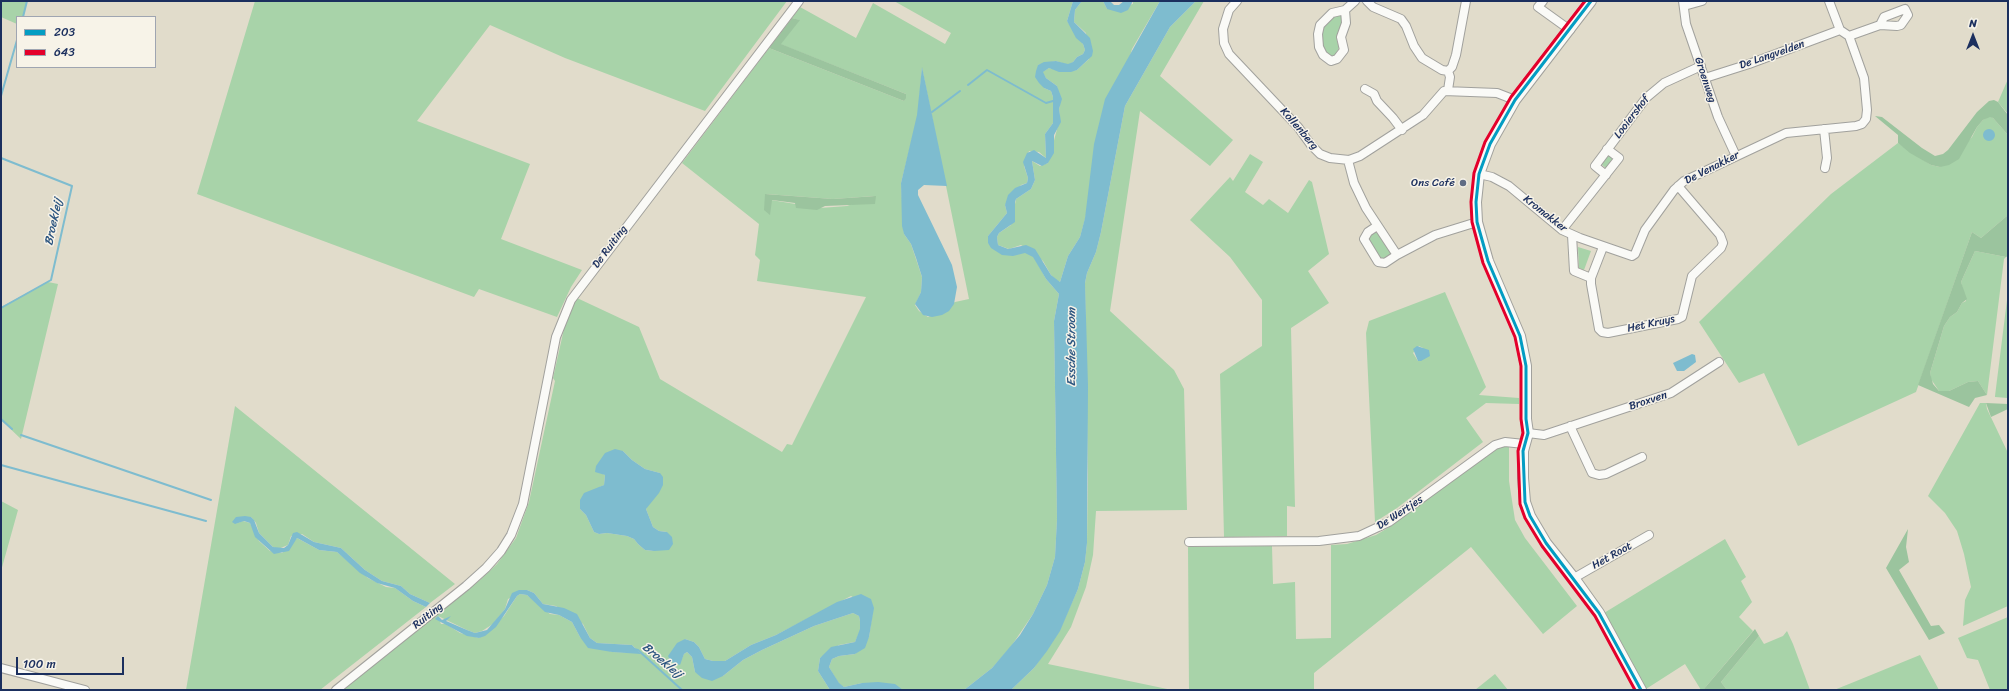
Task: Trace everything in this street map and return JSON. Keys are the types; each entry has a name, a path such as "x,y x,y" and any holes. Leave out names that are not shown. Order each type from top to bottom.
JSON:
{"street":[{"name":"De Ruiting","path":"512,535 519,518 528,483 556,337 571,300 799,1"},
{"name":"Kollenberg","path":"1237,1 1226,15 1222,29 1224,43 1228,54 1298,127 1310,145 1320,154 1340,160 1354,159 1402,130 1423,115 1440,94 1448,90"},
{"path":"1345,10 1346,23 1341,36 1344,50 1337,59 1331,61 1323,55 1319,47 1318,34 1320,25 1332,12 1345,10 1355,1"},
{"path":"1367,1 1373,8 1401,19 1406,26 1414,46 1422,58 1442,70 1448,71"},
{"path":"1448,71 1452,67 1456,55 1466,1"},
{"path":"1543,1 1538,7 1570,30"},
{"path":"1591,1 1515,100 1490,144 1479,174 1476,202 1478,222 1488,261 1523,348 1528,375 1526,419 1528,433 1524,444 1523,493 1530,516 1546,543 1599,613 1641,690"},
{"path":"1684,3 1702,1"},
{"path":"1829,1 1840,30 1849,36 1880,25"},
{"name":"Groenweg","path":"1684,3 1686,24 1718,117 1736,156"},
{"name":"De Langvelden","path":"1705,78 1840,30"},
{"name":"De Venakker","path":"1635,254 1645,230 1678,186 1690,178 1786,133 1862,124 1868,115 1864,78 1849,36"},
{"name":"Looiershof","path":"1606,175 1595,166 1652,91 1664,83 1701,66"},
{"path":"1448,71 1450,77 1448,90 1497,93 1515,100"},
{"path":"1365,89 1374,94 1377,101 1402,130"},
{"path":"1824,129 1827,158 1825,168"},
{"name":"Looiershof","path":"1562,230 1619,158 1607,149"},
{"path":"1349,164 1358,194 1377,226 1398,255"},
{"name":"Kromakker","path":"1479,174 1492,177 1509,186 1562,230 1626,255 1632,256 1635,254"},
{"name":"Het Kruys","path":"1591,278 1600,329 1602,332 1608,333 1678,320 1682,317 1692,276 1721,248 1723,243 1720,235 1678,186"},
{"path":"1377,226 1368,232 1364,239 1378,262 1385,263 1435,235 1478,222"},
{"path":"1572,235 1574,271 1591,278 1603,247"},
{"name":"Broxven","path":"1528,433 1544,435 1671,393 1719,362"},
{"path":"1570,426 1592,473 1599,475 1606,474 1642,457"},
{"name":"De Wertjes","path":"1189,542 1319,541 1358,536 1395,518 1495,444 1505,442 1524,444"},
{"name":"Ruiting","path":"336,690 476,577 501,551 512,535"},
{"name":"Het Root","path":"1574,578 1649,535"},
{"path":"1,668 85,690"}],"green space":[{"path":"1,1 27,1 23,16 16,16 16,24 1,17"},
{"path":"255,1 787,1 705,111 565,58 490,25 417,121 530,164 501,239 582,270 571,287 557,317 479,289 474,297 197,194"},
{"path":"894,1 1073,1 1067,21 1083,44 1085,50 1083,54 1068,65 1056,61 1038,65 1044,88 1051,91 1053,97 1053,123 1045,134 1046,158 1039,152 1029,151 1024,166 1028,178 1027,183 1021,185 1005,205 1007,213 988,236 988,243 1021,253 1029,253 1034,257 1046,279 1059,294 1054,321 1057,519 1055,557 1047,585 1033,614 1010,648 992,668 964,690 903,690 862,683 844,687 839,684 829,667 832,659 839,656 855,654 869,637 873,610 851,596 776,635 751,645 725,661 705,659 699,647 694,642 685,639 679,665 684,654 687,652 692,657 695,672 723,676 743,660 762,650 814,626 853,613 859,616 861,629 855,642 839,645 820,658 818,671 830,690 340,690 480,580 497,564 516,538 529,502 555,381 553,378 566,320 577,298 639,327 660,379 782,452 787,444 792,445 866,297 757,281 760,260 755,255 759,224 682,163 769,48 904,101 906,94 780,44 799,20 792,18 800,7 856,38 873,3 945,44 951,33","holes":["922,68 969,299 955,302 928,317 919,311 915,305 921,292 922,277 911,244 904,234 901,183 918,115","766,194 833,199 875,196 847,206 820,208 771,200","623,451 632,460 645,469 660,473 646,509 653,527 659,531 667,532 654,551 645,550 634,539 627,536 607,533 599,534 594,532 586,515 580,509 600,487 604,485 605,475 601,473","527,590 534,593 543,604 556,606 583,624 590,638 597,643 632,645 640,653 612,652 580,637 572,622 559,615 550,614 527,595 520,594 517,596 504,616 479,638 460,633 446,624 441,624 438,616 475,633 482,631 493,624 505,609 508,599"]},
{"path":"1082,1 1103,1 1107,9 1133,4 1133,1 1160,1 1132,49 1080,237 1068,256 1060,282 1051,275 1043,261 1021,245 1009,249 998,245 997,237 999,233 1011,225 1016,199 1031,189 1035,180 1032,161 1040,166 1048,163 1060,118 1060,105 1057,86 1046,78 1042,72 1049,68 1064,72 1077,70 1089,59 1086,33 1074,22 1075,10"},
{"path":"1196,1 1204,1 1160,76 1233,140 1210,166 1140,111 1110,311 1174,370 1184,389 1187,510 1096,511 1093,555 1086,587 1071,627 1048,664 1172,690 1011,690 1034,668 1059,631 1078,589 1085,562 1087,543 1088,478 1085,283 1087,273 1096,252 1101,232 1125,106 1170,27"},
{"path":"1341,14 1343,17 1337,40 1339,48 1336,53 1337,56 1332,58 1324,51 1321,36 1323,26 1332,17"},
{"path":"792,18 800,20 781,44 906,94 904,101 769,48"},
{"path":"2008,79 2008,114 1998,102"},
{"path":"1994,100 1998,102 2008,115 2008,135 1993,118 1990,117 1983,120 1977,127 1959,159 1949,165 1940,167 1931,165 1910,153 1898,143 1898,135 1875,116 1882,117 1922,148 1935,156 1943,154 1948,150 1977,112 1989,101"},
{"path":"1990,116 2008,135 2008,215 1981,238 1972,232 1916,392 1798,446 1764,373 1739,383 1699,322 1831,194 1898,143 1931,165 1940,167 1972,137 1977,127 1983,120"},
{"path":"1250,154 1263,162 1245,192 1263,205 1269,199 1288,213 1309,180 1312,182 1329,254 1308,271 1329,303 1291,328 1295,507 1287,506 1287,536 1224,537 1220,374 1262,346 1262,300 1230,257 1190,220 1230,177 1233,181"},
{"path":"1608,155 1614,159 1606,168 1601,164"},
{"path":"765,194 833,199 876,196 875,204 825,206 817,210 796,208 795,203 772,200 770,215 764,210"},
{"path":"2008,215 2008,256 2006,257 1975,251 1961,282 1967,299 1962,303 1957,312 1950,317 1944,326 1930,373 1933,384 1939,391 1949,391 1968,382 1978,381 1987,395 1975,398 1969,407 1918,385 1972,232 1981,238"},
{"path":"1373,233 1378,233 1391,252 1389,256 1384,259 1380,259 1368,241 1369,236"},
{"path":"1578,247 1591,251 1584,270 1579,268"},
{"path":"1975,251 2006,257 2004,259 1987,395 1978,381 1968,382 1949,391 1939,391 1931,379 1930,373 1944,326 1950,317 1957,312 1962,303 1966,301 1961,282"},
{"path":"48,282 58,284 21,439 1,420 1,307"},
{"path":"1445,292 1486,387 1479,395 1519,398 1519,404 1486,403 1466,418 1483,442 1397,508 1375,522 1366,333 1369,321","holes":["1419,346 1423,348 1418,361 1413,353"]},
{"path":"2008,292 2008,398 1995,396"},
{"path":"1980,403 1986,403 1987,409 2008,453 2008,606 1963,626 1965,600 1971,587 1964,554 1957,531 1945,513 1928,496"},
{"path":"1986,403 2008,404 2008,409 1991,417"},
{"path":"235,406 455,584 430,603 410,594 401,586 382,581 365,570 341,548 314,542 302,534 291,536 288,545 278,549 273,547 259,533 256,523 251,517 235,524 243,521 250,523 259,541 270,551 282,553 297,538 319,550 337,552 368,578 386,587 395,588 413,601 426,607 320,690 186,690"},
{"path":"1509,444 1509,481 1515,520 1525,538 1577,606 1543,634 1471,547 1314,673 1314,690 1189,690 1188,547 1272,546 1273,584 1295,582 1296,639 1331,638 1331,545 1347,544 1376,535 1391,526 1490,451"},
{"path":"1,501 18,510 1,571"},
{"path":"1908,529 1906,547 1909,562 1899,570 1931,626 1939,625 1945,633 1929,640 1886,568"},
{"path":"1725,539 1746,577 1741,581 1752,602 1739,617 1753,631 1703,690 1701,690 1685,664 1646,689 1604,613"},
{"path":"2008,617 2008,690 1990,690 1978,660 1967,658 1958,638"},
{"path":"1755,629 1759,636 1721,682 1727,690 1703,690"},
{"path":"1787,631 1810,690 1727,690 1721,682 1759,636 1764,644 1783,636"},
{"path":"1920,655 1939,690 1834,690 1849,684"},
{"path":"1495,674 1508,690 1475,690"}],"water":[{"name":"Essche Stroom","path":"1073,1 1082,1 1075,10 1074,22 1090,38 1093,51 1092,56 1077,70 1071,72 1059,72 1049,68 1043,72 1046,78 1057,86 1062,99 1059,109 1061,122 1054,135 1054,153 1048,163 1042,166 1032,161 1035,180 1031,189 1016,199 1015,222 999,233 997,237 998,245 1008,249 1026,245 1035,249 1051,275 1060,282 1068,256 1080,237 1085,218 1094,144 1105,99 1160,1 1196,1 1170,27 1125,106 1101,232 1096,252 1087,273 1085,283 1088,386 1087,543 1085,562 1078,589 1060,631 1047,651 1034,668 1011,690 964,690 992,668 1020,635 1033,614 1047,585 1055,557 1057,519 1054,321 1059,294 1046,279 1033,257 1025,253 1013,256 1002,255 991,248 988,243 988,236 1007,213 1005,205 1008,195 1015,188 1027,183 1028,178 1023,162 1027,153 1034,150 1046,158 1045,134 1053,123 1053,97 1051,91 1044,88 1035,77 1036,71 1038,65 1044,62 1056,61 1068,64 1083,54 1085,50 1083,44 1076,38 1067,21"},
{"path":"1103,1 1110,1 1114,5 1119,5 1124,1 1133,1 1128,10 1121,13 1107,9"},
{"path":"922,67 947,186 924,185 918,190 918,195 952,265 957,287 954,304 949,311 942,315 932,317 923,315 915,304 921,292 922,277 911,244 904,234 902,226 901,183 917,115"},
{"path":"1989,129 1993,131 1995,135 1993,139 1989,141 1985,139 1983,135 1985,131"},
{"path":"1417,346 1429,350 1430,356 1418,361 1413,349"},
{"path":"1692,354 1695,355 1696,362 1684,371 1677,371 1673,363"},
{"path":"615,449 623,451 632,460 645,469 660,473 663,477 663,485 659,493 646,509 653,527 659,531 667,532 672,537 673,544 669,550 645,550 634,539 627,536 607,533 599,534 594,532 586,515 580,509 580,500 584,493 604,485 605,475 595,472 596,466 605,453"},
{"path":"236,517 251,517 254,520 259,533 273,547 284,548 288,545 293,533 297,532 314,542 341,548 365,570 382,581 401,586 410,594 430,603 426,607 413,601 395,588 377,583 360,573 337,552 319,550 297,538 289,551 274,554 255,537 250,523 244,521 235,524 232,522"},
{"path":"519,590 527,590 534,593 543,604 564,608 577,614 590,638 597,643 632,645 641,654 612,652 588,648 572,622 559,615 545,612 527,595 520,594 517,596 496,627 485,636 479,638 467,636 435,619 438,616 442,620 451,616 446,621 467,630 475,633 487,630 505,609 512,593"},
{"path":"861,594 871,599 874,608 869,637 865,648 855,654 839,656 832,659 829,667 839,683 844,687 862,683 878,682 895,684 903,690 830,690 818,671 820,658 831,647 855,642 860,629 860,621 859,616 853,613 814,626 762,650 743,660 723,676 712,681 702,678 695,672 692,657 687,652 684,654 680,665 671,662 668,656 677,643 685,639 694,642 699,647 705,659 725,661 751,645 776,635 837,602"}],"waterway":[{"name":"Broekleij","path":"23,16 27,1"},
{"name":"Broekleij","path":"1,96 16,44"},
{"path":"968,85 987,70 1046,103 1053,101"},
{"path":"932,112 960,91"},
{"name":"Broekleij","path":"1,158 72,186 51,280 1,308"},
{"path":"1,419 12,429"},
{"path":"21,435 211,500"},
{"name":"Broekleij","path":"1,465 206,521"},
{"name":"Broekleij","path":"634,649 638,650 682,690"}],"transit line":[{"name":"643","path":"1585,1 1511,97 1485,142 1474,173 1471,202 1472,222 1483,263 1515,337 1521,366 1521,419 1523,433 1518,451 1520,504 1525,518 1542,546 1595,616 1635,690"},
{"name":"203","path":"1591,1 1515,100 1490,144 1479,174 1476,202 1477,222 1488,261 1520,336 1526,366 1526,419 1528,433 1523,451 1525,502 1530,516 1546,543 1599,613 1641,690"}],"place":[{"name":"Ons Café","path":"1463,183"}]}
